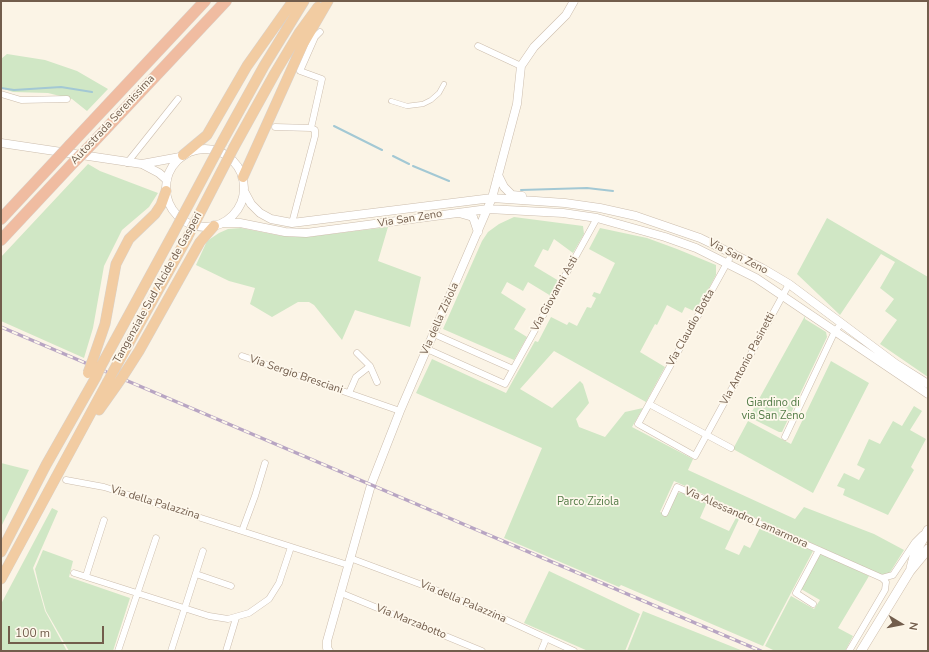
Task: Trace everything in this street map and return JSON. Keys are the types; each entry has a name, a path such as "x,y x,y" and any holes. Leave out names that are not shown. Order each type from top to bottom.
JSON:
{"highway":[{"name":"Autostrada Serenissima","path":"1,219 205,1"},
{"name":"Autostrada Serenissima","path":"1,240 226,1"},
{"path":"182,156 207,134 247,66 293,1"},
{"name":"Tangenziale Sud Alcide de Gasperi","path":"1,552 44,469 80,406 97,364 174,232 264,66 304,1"},
{"name":"Tangenziale Sud Alcide de Gasperi","path":"112,384 114,370 187,238 234,147 299,33 322,1"},
{"path":"243,177 303,44 328,1"},
{"path":"97,364 116,264 129,239 155,214 161,205 166,191"},
{"path":"1,579 61,477 77,441 112,384 123,376 139,351 200,242 214,226"}],"main road":[{"path":"910,571 915,553 928,530"},
{"path":"861,651 910,571 928,549"}],"street":[{"name":"Via della Ziziola","path":"329,651 327,648 327,641 371,485 400,411 492,198 517,104 521,66 534,47 566,15 574,1"},
{"path":"311,128 322,79 300,70 315,37 320,32"},
{"path":"478,46 521,66"},
{"path":"392,101 407,106 423,104 439,94 444,84"},
{"path":"1,94 21,100 67,99"},
{"path":"127,163 178,99"},
{"path":"274,127 311,128 315,130 315,136 292,223"},
{"name":"Via San Zeno","path":"1,143 127,163 142,164 182,156 200,149 218,151 232,159 243,177 244,191 238,209 224,223"},
{"name":"Via San Zeno","path":"182,156 170,171 167,180 166,191 168,200 176,214 188,223 198,227 214,226 224,223 240,223 285,232 306,233 340,230 455,212 488,209 563,213 597,218 665,236 727,263 756,278 928,394"},
{"name":"Via San Zeno","path":"142,164 160,172 167,180"},
{"path":"498,175 504,187 512,194 540,198 550,202"},
{"name":"Via San Zeno","path":"244,191 251,204 266,217 292,223 492,198 550,202 600,208 669,226 733,252 788,284 896,364 928,384"},
{"path":"597,218 600,208"},
{"path":"455,212 472,217 478,232"},
{"name":"Via Giovanni Asti","path":"427,349 505,384 597,218"},
{"name":"Via Claudio Botta","path":"695,456 638,424 733,252"},
{"name":"Via Antonio Pasinetti","path":"695,456 788,284"},
{"path":"785,437 835,331 841,324"},
{"path":"434,334 513,369"},
{"path":"357,353 370,366 377,382"},
{"name":"Via Sergio Bresciani","path":"242,356 400,411"},
{"name":"Via Sergio Bresciani","path":"350,393 356,377 370,366"},
{"path":"649,404 731,448"},
{"path":"242,531 265,463"},
{"name":"Via della Palazzina","path":"61,477 104,487 291,547 349,562 433,589 498,616 574,651"},
{"name":"Via Alessandro Lamarmora","path":"665,513 677,487 882,578"},
{"path":"86,576 104,520"},
{"path":"849,651 885,590 886,582 882,578 893,575 915,542 928,530"},
{"path":"118,651 156,538"},
{"path":"74,573 218,618 236,618 249,613 269,599 279,583 291,547"},
{"name":"Via Alessandro Lamarmora","path":"813,604 796,593 819,550"},
{"path":"171,651 203,551"},
{"path":"196,574 231,586"},
{"name":"Via Marzabotto","path":"340,593 482,651"},
{"path":"226,651 236,618"},
{"path":"541,651 546,638"}],"green space":[{"path":"7,54 45,60 77,71 108,89 87,111 72,99 48,93 13,92 1,88 1,59"},
{"path":"88,164 100,171 158,193 149,207 122,230 104,266 93,328 84,358 1,321 1,257"},
{"path":"514,217 583,226 584,234 573,253 554,239 548,251 543,249 534,266 559,281 551,296 528,282 523,291 507,282 501,293 526,309 514,329 527,337 514,360 443,329 482,241 488,232 499,224"},
{"path":"827,218 928,277 928,377 880,344 897,320 885,311 894,299 880,288 895,262 881,254 840,315 797,274"},
{"path":"388,227 378,261 421,277 410,327 355,310 342,340 314,305 309,302 298,302 272,317 250,304 255,288 229,281 196,265 207,241 228,229 241,228 282,236 307,237"},
{"name":"Parco Ziziola","path":"600,228 647,238 677,249 716,265 716,275 696,312 685,307 682,313 667,305 657,325 655,324 640,352 665,367 646,402 554,351 520,389 552,408 580,381 583,384 589,403 576,419 579,427 605,437 625,412 643,408 632,427 693,459 688,470 795,519 804,507 874,534 904,550 889,574 882,575 674,481 660,512 667,515 677,493 682,492 707,502 700,518 729,531 738,514 741,515 725,549 739,555 744,545 750,548 760,528 813,551 763,646 621,585 619,587 504,538 542,448 416,393 432,359 506,393 535,341 538,342 551,317 567,325 569,322 577,326 587,307 591,308 596,298 592,296 594,292 600,294 615,263 589,249"},
{"name":"Giardino di via San Zeno","path":"805,316 805,319 826,332 827,337 782,432 779,432 749,417"},
{"path":"831,361 869,383 813,493 733,449 748,421 791,444"},
{"path":"914,406 922,411 910,430 926,439 911,467 914,470 888,515 843,495 845,489 837,486 844,473 859,480 865,469 857,465 869,439 880,444 893,421 902,426"},
{"path":"1,463 29,470 1,527"},
{"path":"52,508 58,511 33,568 45,611 67,651 1,651 1,604"},
{"path":"43,550 73,561 69,577 130,598 113,651 69,651 46,611 39,586 35,569"},
{"path":"820,553 869,576 838,628 853,636 845,651 775,651 765,646 791,596 814,609 820,600 801,589"},
{"path":"549,571 640,614 625,651 588,651 524,623"},
{"path":"643,611 743,651 627,651"}],"waterway":[{"path":"493,1 501,1"},
{"path":"1,88 14,90 61,87 92,92"},
{"path":"334,126 382,150"},
{"path":"393,156 409,164"},
{"path":"413,166 449,181"},
{"path":"521,190 587,188 613,191"}],"railway":[{"path":"1,327 761,651"}]}
